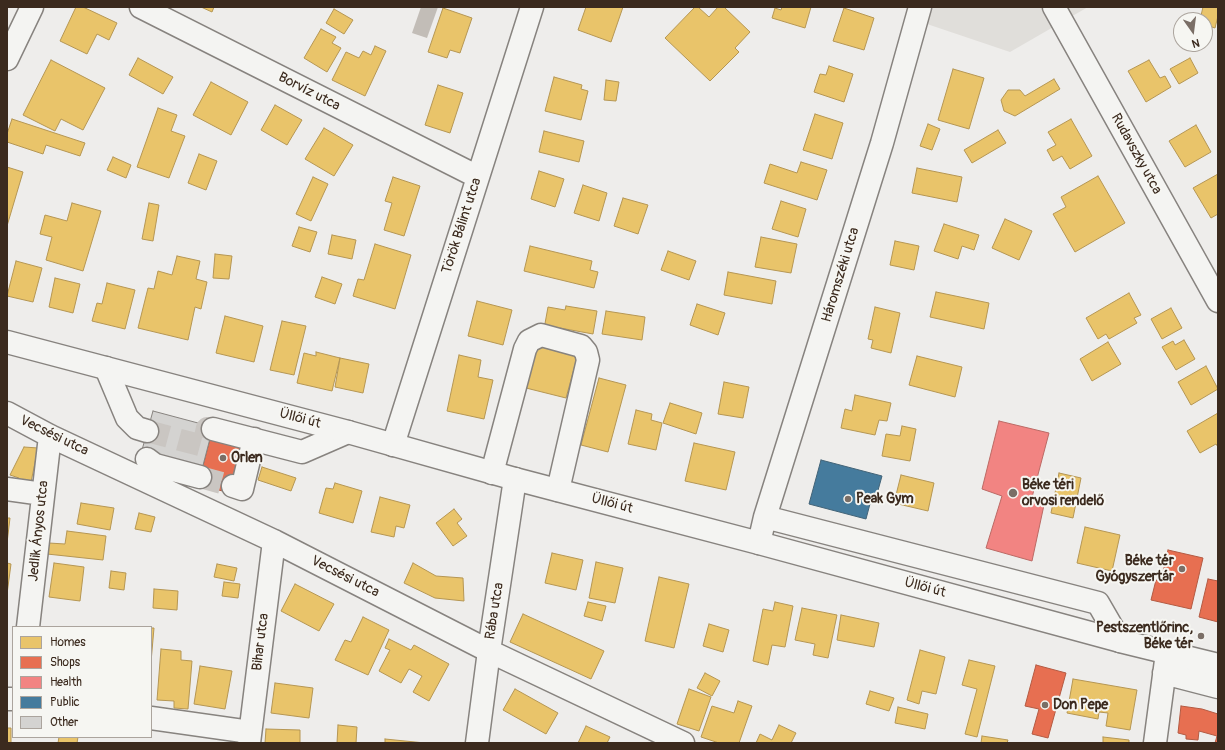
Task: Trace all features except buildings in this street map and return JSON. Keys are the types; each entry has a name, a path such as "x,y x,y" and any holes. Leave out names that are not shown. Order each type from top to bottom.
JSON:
{"street":[{"path":"8,54 32,7"},
{"name":"Borvíz utca","path":"141,7 478,177"},
{"name":"Török Bálint utca","path":"393,445 532,7"},
{"name":"Háromszéki utca","path":"759,543 765,517 880,151 920,7"},
{"name":"Rudavszky utca","path":"1054,7 1218,301"},
{"path":"492,472 525,348 530,341 541,335 554,338 581,346 586,352 588,360 558,490"},
{"name":"Üllői út","path":"7,342 348,432 515,479 759,543 1120,641 1166,663 1218,665"},
{"path":"106,368 126,418 155,465 200,477"},
{"name":"Vecsési utca","path":"7,413 50,436 274,541 489,651 683,743"},
{"path":"213,429 302,452 348,432"},
{"name":"Jedlik Ányos utca","path":"28,626 50,436"},
{"path":"233,486 242,488 254,439"},
{"name":"Rába utca","path":"478,743 489,651 515,479"},
{"path":"7,489 43,494"},
{"path":"765,517 1098,603 1120,641"},
{"name":"Bihar utca","path":"249,738 274,541"},
{"path":"1155,743 1166,663 1218,687"},
{"path":"152,718 249,738"}],"shaded area":[{"path":"421,7 438,7 427,38 412,33"},
{"path":"933,7 1088,7 1010,52 927,24"}],"tunnel":[{"path":"147,431 203,446 207,428 213,429"},
{"path":"200,477 233,486"}],"place":[{"name":"Orlen","path":"223,458"},
{"name":"Béke téri orvosi rendelő","path":"1013,493"},
{"name":"Peak Gym","path":"848,499"},
{"name":"Béke tér Gyógyszertár","path":"1182,569"},
{"name":"Pestszentlőrinc, Béke tér","path":"1201,636"},
{"name":"Don Pepe","path":"1045,705"}]}
